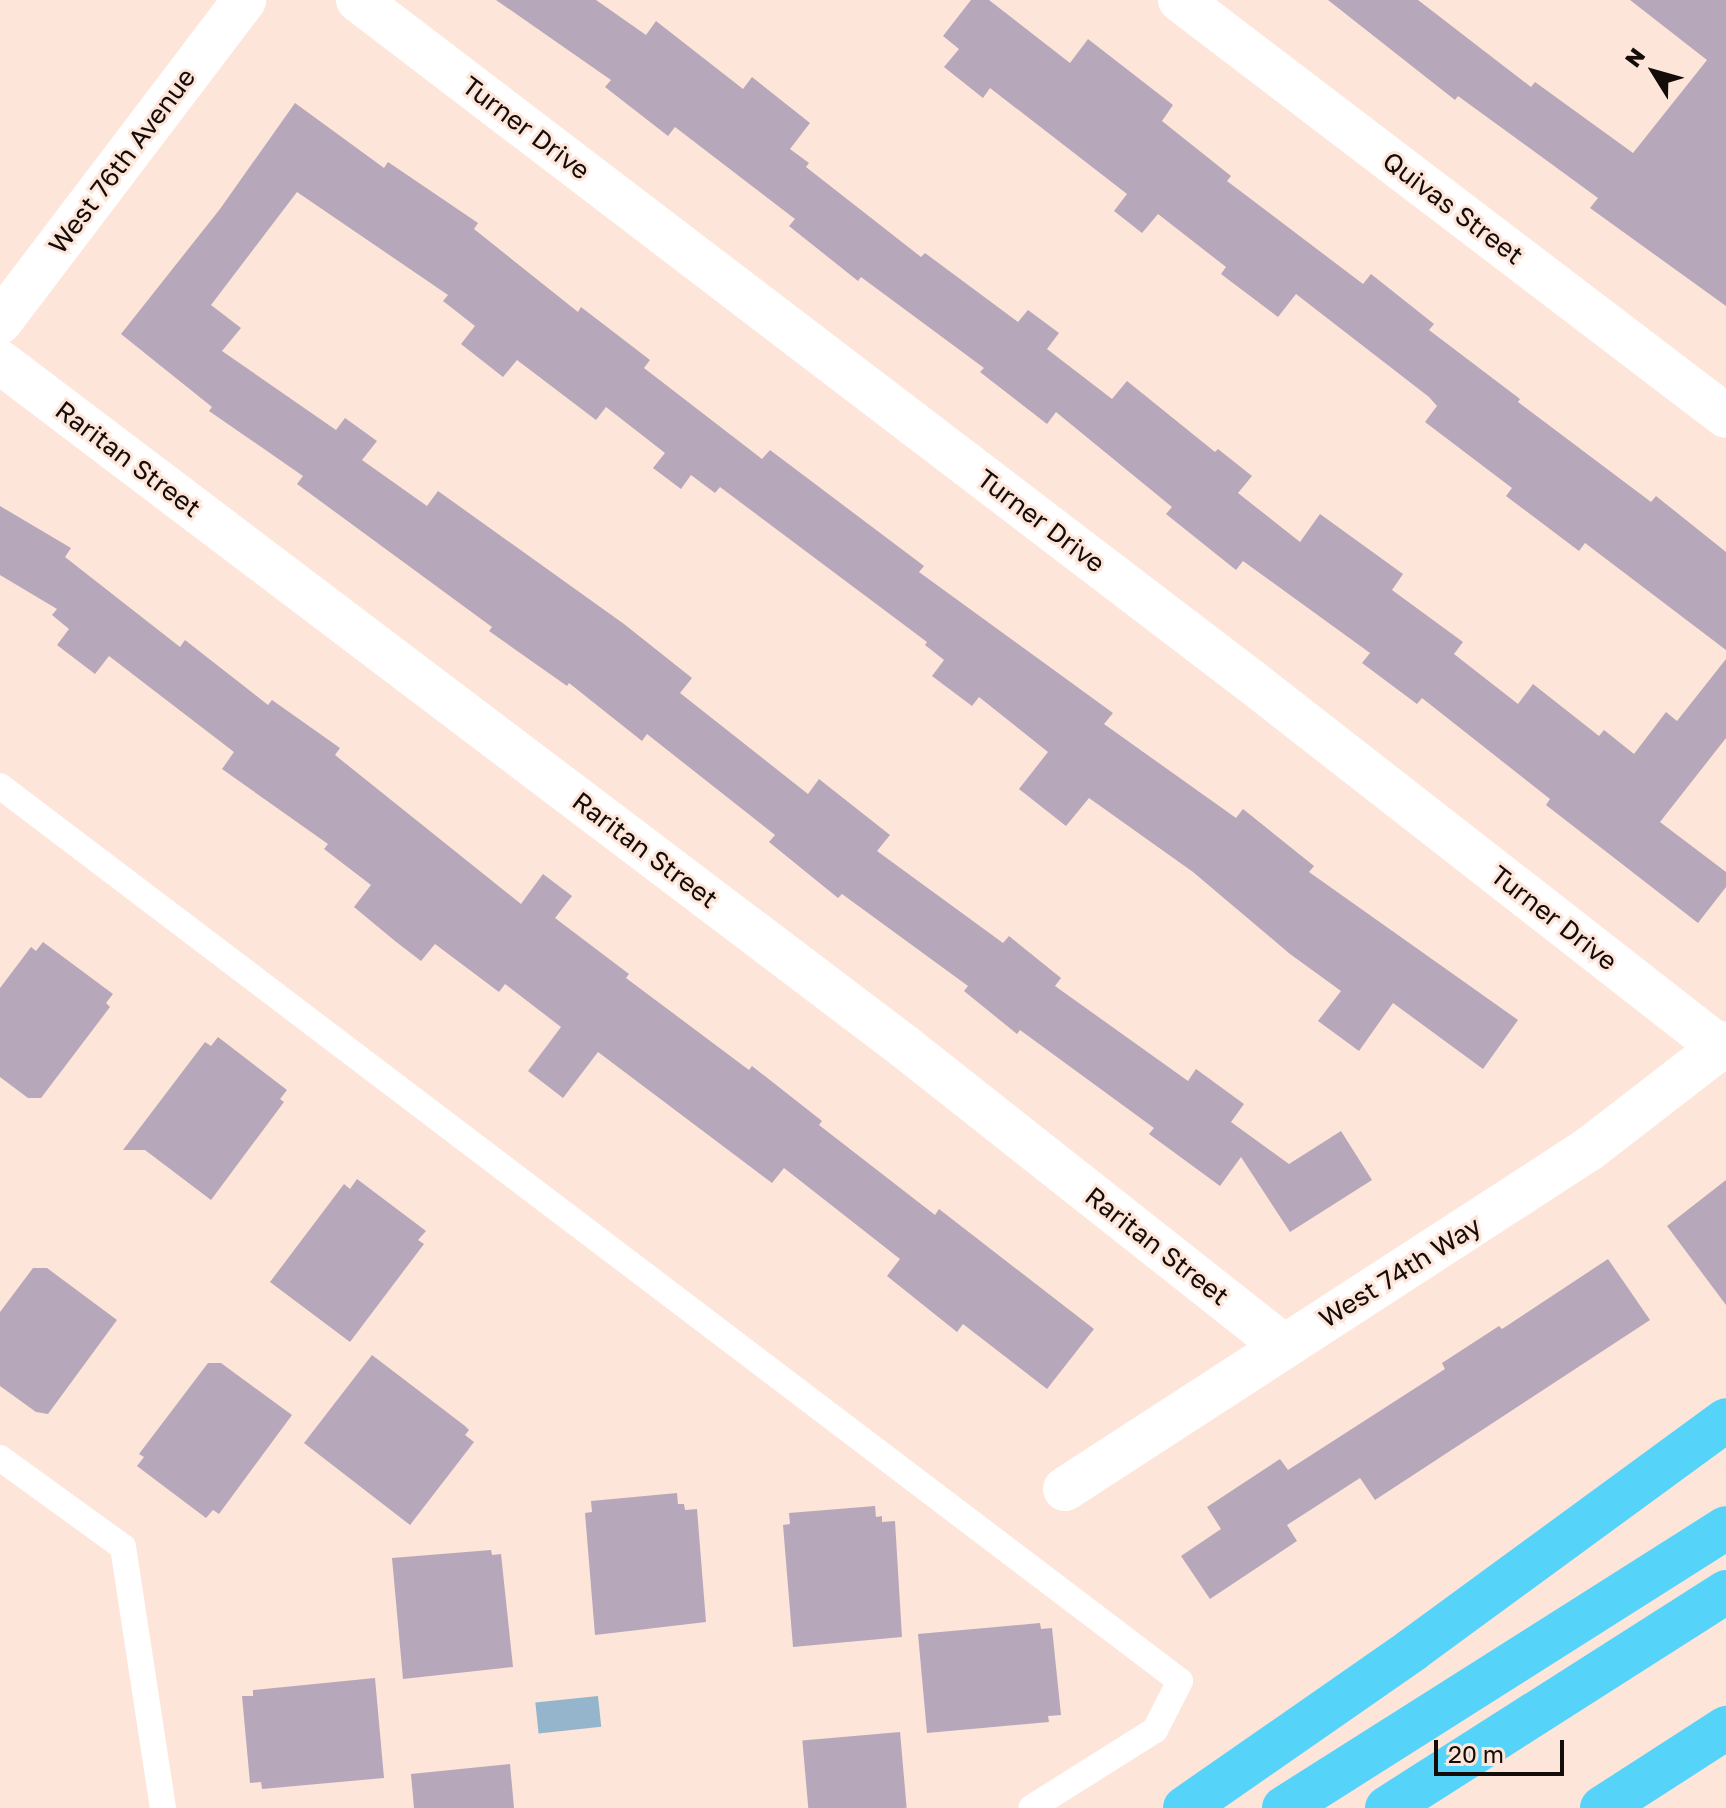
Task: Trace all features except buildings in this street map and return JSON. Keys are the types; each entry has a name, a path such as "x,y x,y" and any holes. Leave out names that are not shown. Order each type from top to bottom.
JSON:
{"highway":[{"path":"1185,1808 1412,1650 1726,1420"},
{"path":"1284,1808 1726,1528"},
{"path":"1387,1808 1726,1592"},
{"path":"1602,1808 1726,1728"}],"street":[{"name":"West 76th Avenue","path":"0,322 244,0"},
{"name":"Turner Drive","path":"358,0 1252,682 1723,1046"},
{"name":"Quivas Street","path":"1180,0 1726,416"},
{"name":"Raritan Street","path":"0,362 905,1047 1283,1345"},
{"name":"West 74th Way","path":"1065,1489 1589,1149 1723,1046"}],"lane":[{"path":"0,786 1180,1681 1155,1730 1031,1808"},
{"path":"0,1458 123,1547 163,1808"}],"water":[{"path":"598,1696 601,1727 539,1733 535,1703"}]}
